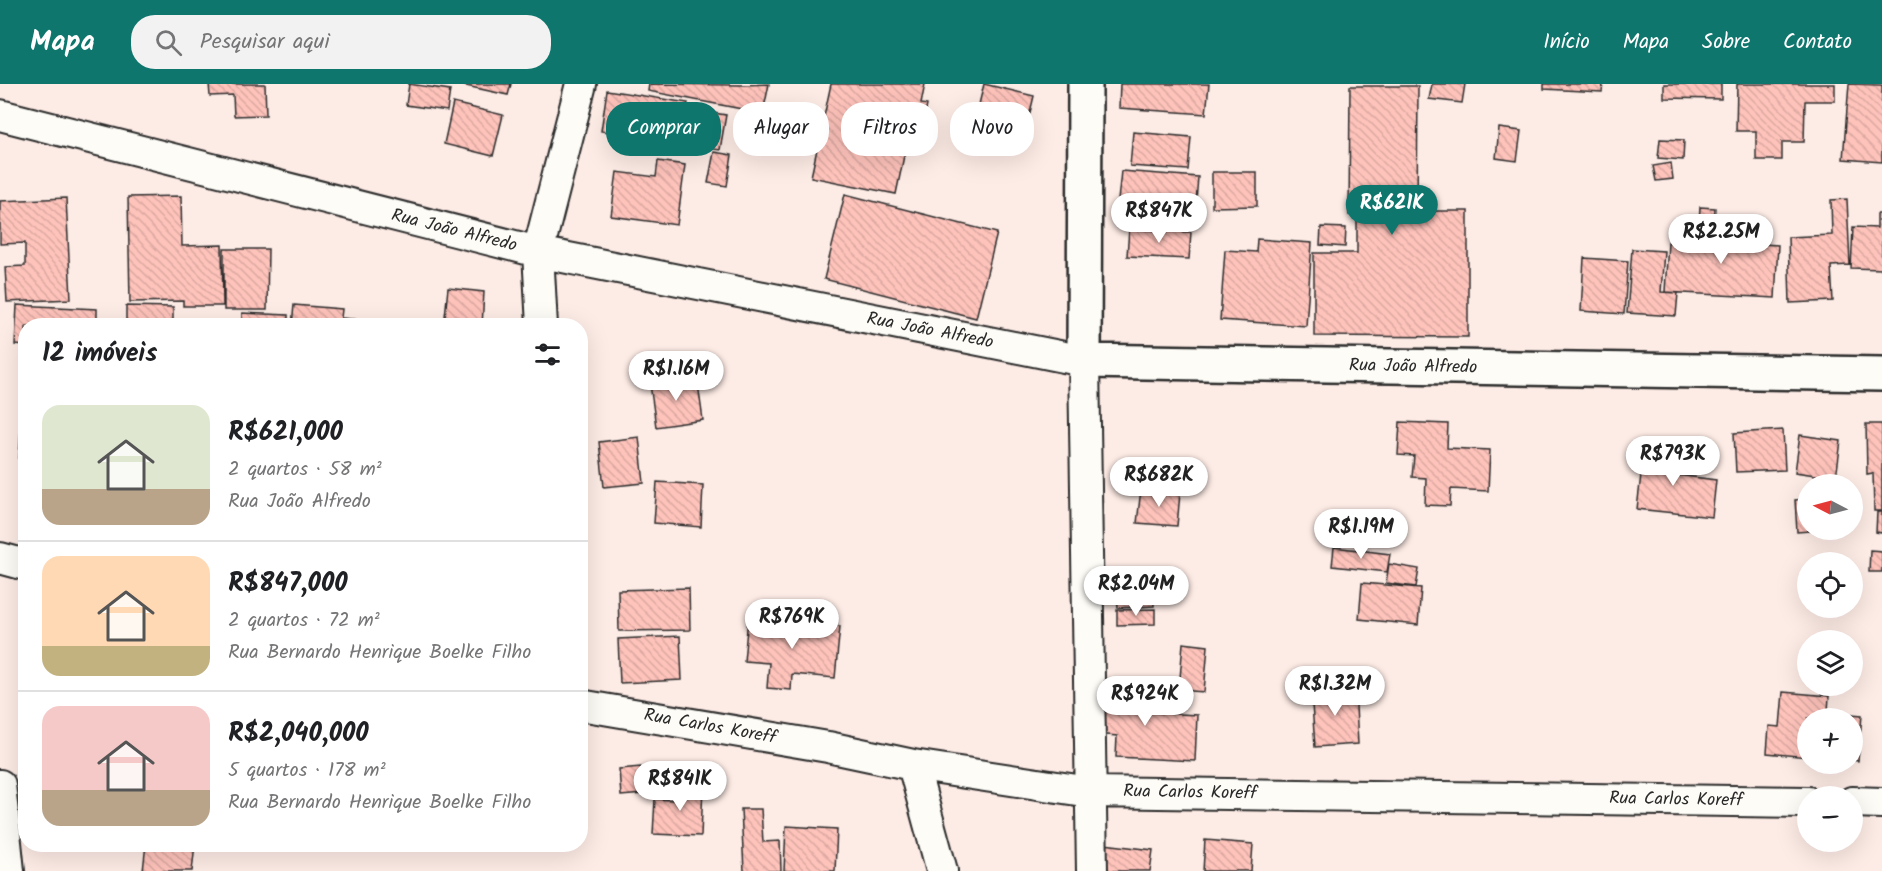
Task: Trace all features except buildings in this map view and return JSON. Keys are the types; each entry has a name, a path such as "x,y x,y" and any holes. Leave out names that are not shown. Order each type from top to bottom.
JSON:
{"street":[{"path":"542,318 538,252 581,84"},
{"path":"1085,84 1084,361 1092,871"},
{"name":"Rua João Alfredo","path":"0,116 538,252 1084,361 1882,375"},
{"path":"0,558 18,563"},
{"name":"Rua Carlos Koreff","path":"588,706 828,747 913,765 1090,792 1797,802"},
{"path":"913,765 942,871"},
{"path":"0,785 10,868"},
{"path":"1863,802 1882,803"}]}
